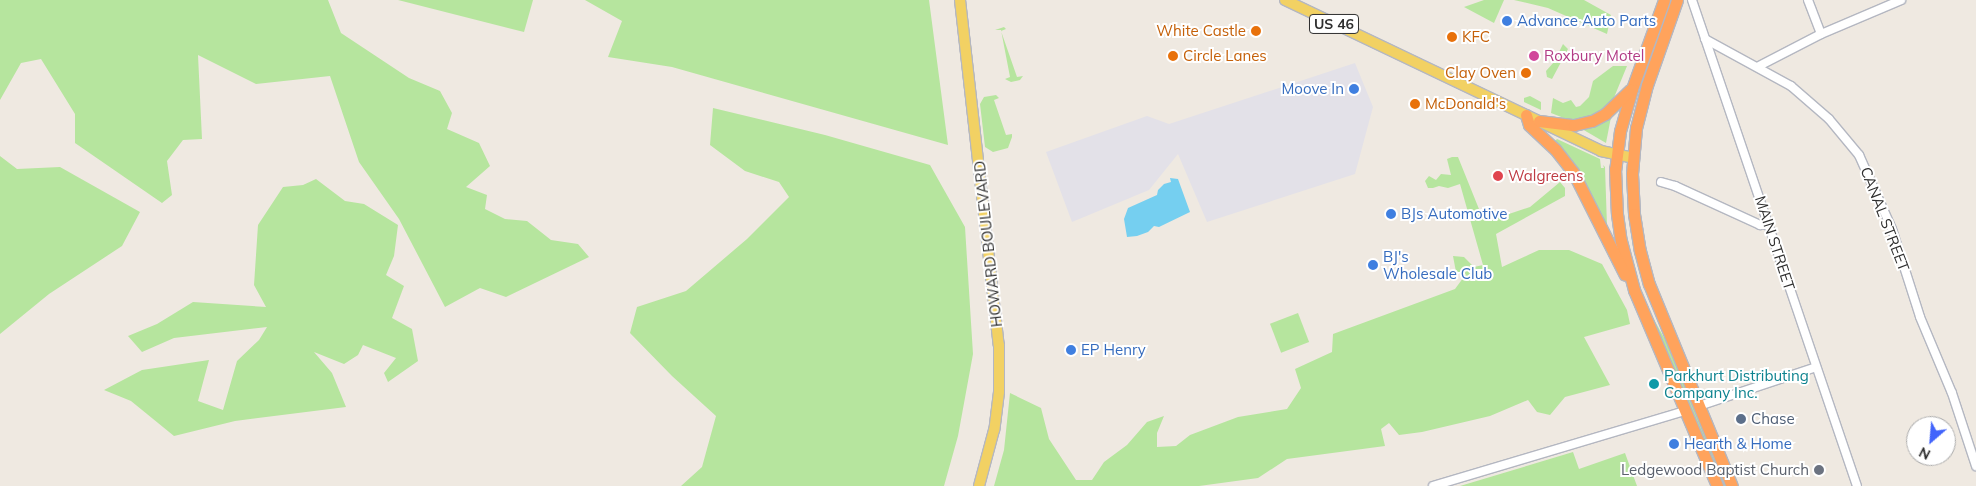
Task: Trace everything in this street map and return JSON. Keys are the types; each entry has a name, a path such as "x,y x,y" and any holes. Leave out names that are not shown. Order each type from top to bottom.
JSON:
{"highway":[{"path":"1634,290 1619,230 1615,183 1616,156 1622,124 1632,89 1664,0"},
{"path":"1676,0 1641,103 1633,158 1633,208 1644,265 1732,486"},
{"path":"1540,122 1574,125 1592,121 1605,114 1632,89"},
{"name":"US 46","path":"1526,115 1529,125 1555,148 1573,172 1614,256 1634,290 1717,486"}],"main road":[{"name":"HOWARD BOULEVARD","path":"960,0 999,345 999,392 994,430 979,486"},
{"name":"US 46","path":"1285,0 1601,151 1616,156 1633,158"}],"street":[{"name":"MAIN STREET","path":"1692,0 1857,486"},
{"path":"1808,0 1821,34"},
{"path":"1759,66 1821,34 1901,0"},
{"name":"CANAL STREET","path":"1706,39 1759,66 1791,86 1814,105 1850,143 1865,166 1892,229 1920,317 1952,393 1976,466"},
{"path":"1661,182 1675,186 1760,225 1769,225"},
{"path":"1699,406 1816,367"},
{"path":"1433,486 1685,411"}],"shaded area":[{"path":"1355,63 1373,107 1355,174 1207,222 1178,154 1149,190 1072,222 1046,152 1147,116 1169,124"}],"green space":[{"path":"0,0 328,0 341,33 409,78 440,91 452,113 447,129 479,143 490,166 466,187 487,195 485,209 505,219 527,221 551,240 578,244 589,257 506,297 480,288 445,307 399,219 359,162 330,76 256,84 198,55 202,139 183,140 167,161 172,195 162,203 75,143 75,114 41,59 21,63 0,100"},
{"path":"398,0 533,0 524,32"},
{"path":"585,0 929,0 948,145 672,67 608,57 622,21"},
{"path":"1484,0 1504,0 1494,23 1464,7"},
{"path":"1514,0 1584,0 1611,15 1607,34 1548,8"},
{"path":"1004,27 1006,29 1001,31 995,30"},
{"path":"1001,32 1017,77 1023,76 1020,80 1011,82 1005,79 1010,77"},
{"path":"1563,44 1568,49 1552,79 1547,77 1546,71 1554,62"},
{"path":"1613,66 1627,66 1613,100 1593,116 1569,120 1551,113 1553,98 1563,103 1571,100 1576,107 1580,106 1589,97 1593,81"},
{"path":"996,95 999,98 994,100 1006,135 1012,134 1012,137 1008,148 993,152 985,147 980,104 984,97"},
{"path":"1530,96 1541,102 1541,110 1524,102 1524,98"},
{"path":"713,108 825,135 930,165 965,227 973,354 958,436 944,486 681,486 702,467 716,416 672,376 630,333 637,307 686,291 747,239 789,197 779,182 745,171 710,145"},
{"path":"1611,117 1606,143 1582,129 1583,127"},
{"path":"1557,139 1600,159 1601,168 1604,168 1603,165 1605,167 1607,226 1604,226 1571,162 1555,141"},
{"path":"0,156 17,169 60,167 140,212 122,246 49,294 0,334"},
{"path":"1458,157 1481,214 1491,220 1530,207 1560,182 1565,188 1565,196 1496,234 1502,267 1539,250 1569,250 1602,264 1627,310 1630,324 1584,337 1610,385 1565,397 1550,415 1537,412 1528,400 1490,416 1422,432 1399,435 1389,423 1381,429 1385,446 1287,459 1258,478 1199,486 994,486 1004,450 1010,393 1041,408 1049,439 1076,480 1092,480 1104,462 1127,445 1147,422 1164,416 1157,433 1157,447 1176,446 1190,435 1238,417 1287,409 1301,388 1295,369 1332,352 1333,334 1455,289 1466,274 1456,272 1453,256 1464,257 1474,267 1483,265 1460,184 1448,188 1439,186 1428,188 1425,181 1429,176 1436,180 1441,174 1451,175 1447,159"},
{"path":"316,179 345,201 364,204 398,225 394,256 386,275 404,286 392,318 412,329 418,361 388,382 384,373 396,358 363,345 358,355 344,364 314,352 332,373 346,407 235,421 174,436 131,401 104,390 142,370 209,360 198,401 223,410 237,361 259,340 267,327 174,338 142,352 128,336 157,324 193,302 266,307 254,285 258,225 283,187 303,185"},
{"path":"1298,313 1309,342 1281,353 1270,324"},
{"path":"1652,316 1672,352 1727,486 1721,486 1650,317"},
{"path":"1573,452 1579,469 1625,453 1637,486 1460,486"}],"water":[{"path":"1170,178 1178,179 1190,212 1159,227 1154,226 1148,232 1127,237 1124,219 1128,208 1157,195 1158,190 1164,184 1171,182"}],"place":[{"name":"Advance Auto Parts","path":"1507,21"},
{"name":"White Castle","path":"1256,31"},
{"name":"KFC","path":"1452,37"},
{"name":"Circle Lanes","path":"1173,56"},
{"name":"Roxbury Motel","path":"1534,56"},
{"name":"Clay Oven","path":"1526,73"},
{"name":"Moove In","path":"1354,89"},
{"name":"McDonald's","path":"1415,104"},
{"name":"Walgreens","path":"1498,176"},
{"name":"BJs Automotive","path":"1391,214"},
{"name":"BJ's Wholesale Club","path":"1373,265"},
{"name":"EP Henry","path":"1071,350"},
{"name":"Parkhurt Distributing Company Inc.","path":"1654,384"},
{"name":"Chase","path":"1741,419"},
{"name":"Hearth & Home","path":"1674,444"},
{"name":"Ledgewood Baptist Church","path":"1819,470"}]}
